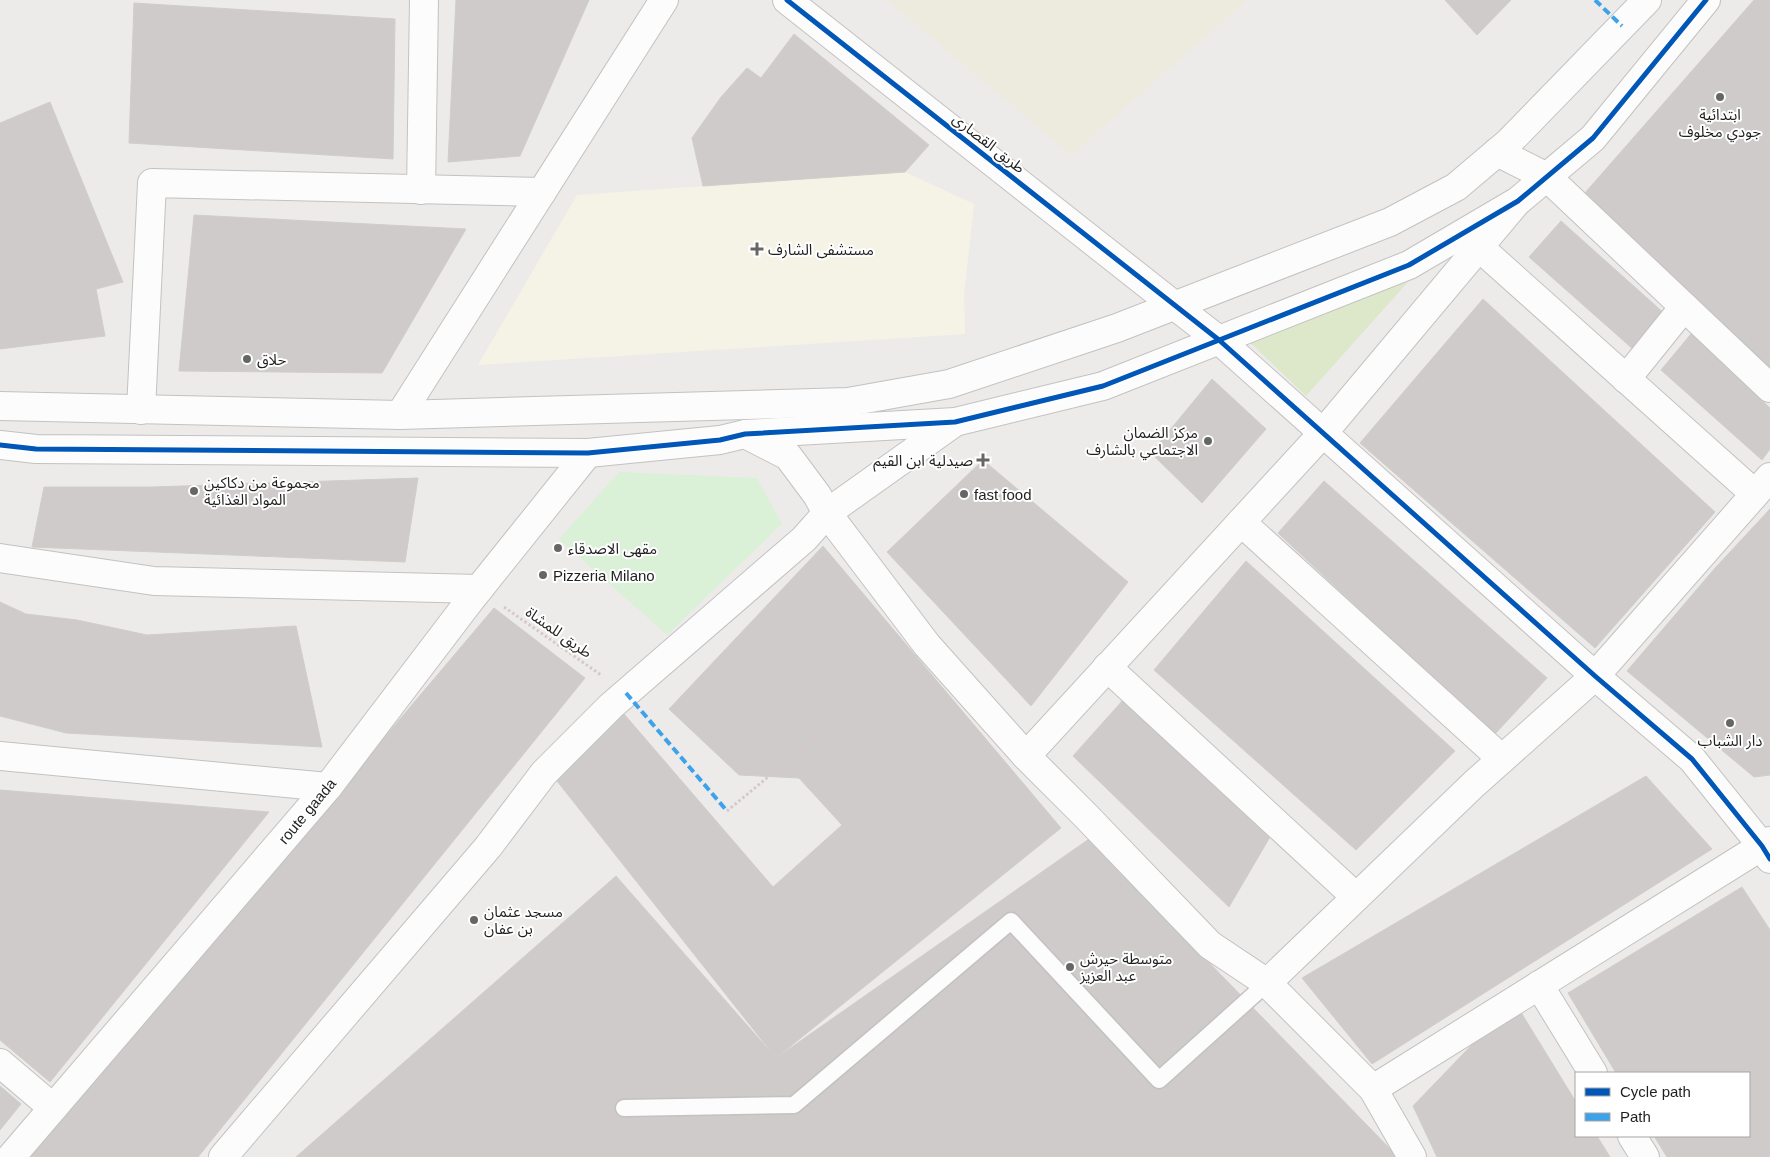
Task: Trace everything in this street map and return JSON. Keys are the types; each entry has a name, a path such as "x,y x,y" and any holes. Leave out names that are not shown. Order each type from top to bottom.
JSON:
{"street":[{"path":"421,190 424,0"},
{"path":"400,416 664,0"},
{"name":"طريق القصارى","path":"787,0 1219,340 1595,676 1692,759 1767,849"},
{"path":"0,406 400,416 848,402 950,384 1117,328 1175,306 1390,222 1456,187 1508,143 1647,0"},
{"path":"0,445 36,449 588,453 720,440 745,434 955,422 1103,386 1409,264 1518,201 1593,138 1706,0"},
{"path":"1496,152 1547,177 1770,388"},
{"path":"141,410 152,183 542,192"},
{"path":"1026,756 1323,433 1518,201"},
{"path":"1268,983 1502,759 1595,676 1762,486 1626,379 1480,247"},
{"path":"1626,379 1684,307"},
{"path":"872,427 874,398"},
{"path":"579,410 588,453"},
{"path":"223,1157 488,847 544,773 626,693 804,539 827,513 955,422"},
{"path":"745,434 788,456 817,495 827,513 927,645 1026,756 1210,945 1268,983 1373,1089 1412,1157"},
{"name":"route gaada","path":"12,1157 328,787 479,589 588,453"},
{"path":"1241,522 1502,759"},
{"path":"0,558 154,581 479,589"},
{"path":"1107,667 1356,897"},
{"path":"0,756 328,787"},
{"path":"1373,1089 1539,985 1767,849"},
{"path":"1539,985 1593,1072"},
{"path":"0,1063 53,1108"},
{"path":"1633,1137 1645,1157"}],"lane":[{"path":"624,1108 794,1105 1011,921 1159,1080 1268,983"}],"path":[{"path":"727,811 927,645"}],"shaded area":[{"path":"887,0 1247,0 1071,155"},
{"name":"مستشفى الشارف","path":"905,172 974,204 964,294 965,334 478,365 577,195"}],"green space":[{"path":"1408,282 1306,396 1239,332"},
{"path":"619,472 757,478 782,524 667,635 559,539"}],"building":[{"path":"456,0 589,0 520,156 448,162"},
{"path":"1445,0 1511,0 1477,35"},
{"name":"ابتدائية جودي مخلوف","path":"1754,0 1770,0 1770,369 1584,194"},
{"path":"134,3 395,19 393,159 129,143"},
{"path":"794,34 929,145 905,172 703,186 692,138 721,97 747,68 761,78"},
{"path":"50,102 123,282 96,289 105,336 0,349 0,123"},
{"path":"194,215 466,229 382,373 179,371"},
{"path":"1561,221 1666,315 1634,350 1529,257"},
{"path":"1483,299 1715,512 1595,648 1360,443"},
{"path":"1691,334 1770,408 1770,449 1762,460 1661,370"},
{"name":"مركز الضمان الاجتماعي بالشارف","path":"1212,379 1266,429 1202,503 1151,453"},
{"path":"983,460 1128,582 1031,706 887,552"},
{"path":"418,478 405,562 32,547 44,487 152,487"},
{"path":"1324,481 1547,678 1494,735 1278,533"},
{"path":"1770,509 1770,579 1716,567"},
{"path":"823,546 1061,828 776,1058 557,781 624,714 773,887 842,825 799,778 739,775 669,709"},
{"path":"1246,561 1455,751 1356,850 1154,670"},
{"name":"دار الشباب","path":"1716,567 1770,579 1770,775 1754,777 1627,671"},
{"path":"0,602 26,614 77,620 147,635 296,626 322,747 66,733 0,716"},
{"path":"494,608 585,678 198,1157 29,1157"},
{"path":"1132,690 1277,825 1229,907 1073,756"},
{"path":"1646,776 1712,849 1372,1064 1302,978"},
{"path":"0,790 269,812 50,1082 0,1040"},
{"name":"متوسطة حيرش عبد العزيز","path":"1089,839 1398,1157 296,1157 616,876 776,1058"},
{"path":"1742,887 1770,930 1770,1157 1667,1157 1655,1137 1750,1137 1750,1072 1615,1072 1568,993"},
{"path":"1514,1001 1575,1100 1575,1137 1598,1137 1610,1157 1437,1157 1413,1106"},
{"path":"0,1086 21,1104 0,1130"}],"marked path":[{"path":"1595,0 1622,26"},
{"path":"626,693 727,811"}],"cycle path":[{"path":"787,0 1219,340 1595,676 1692,759 1762,846 1770,859"},
{"path":"0,445 36,449 588,453 720,440 745,434 955,422 1103,386 1409,265 1518,201 1593,138 1706,0"}],"place":[{"name":"ابتدائية جودي مخلوف","path":"1720,97"},
{"name":"مستشفى الشارف","path":"757,249"},
{"name":"حلاق","path":"247,359"},
{"name":"مركز الضمان الاجتماعي بالشارف","path":"1208,441"},
{"name":"صيدلية ابن القيم","path":"983,460"},
{"name":"مجموعة من دكاكين المواد الغذائية","path":"194,491"},
{"name":"fast food","path":"964,494"},
{"name":"مقهى الاصدقاء","path":"558,548"},
{"name":"Pizzeria Milano","path":"543,575"},
{"name":"دار الشباب","path":"1730,723"},
{"name":"مسجد عثمان بن عفان","path":"474,920"},
{"name":"متوسطة حيرش عبد العزيز","path":"1070,967"}]}
